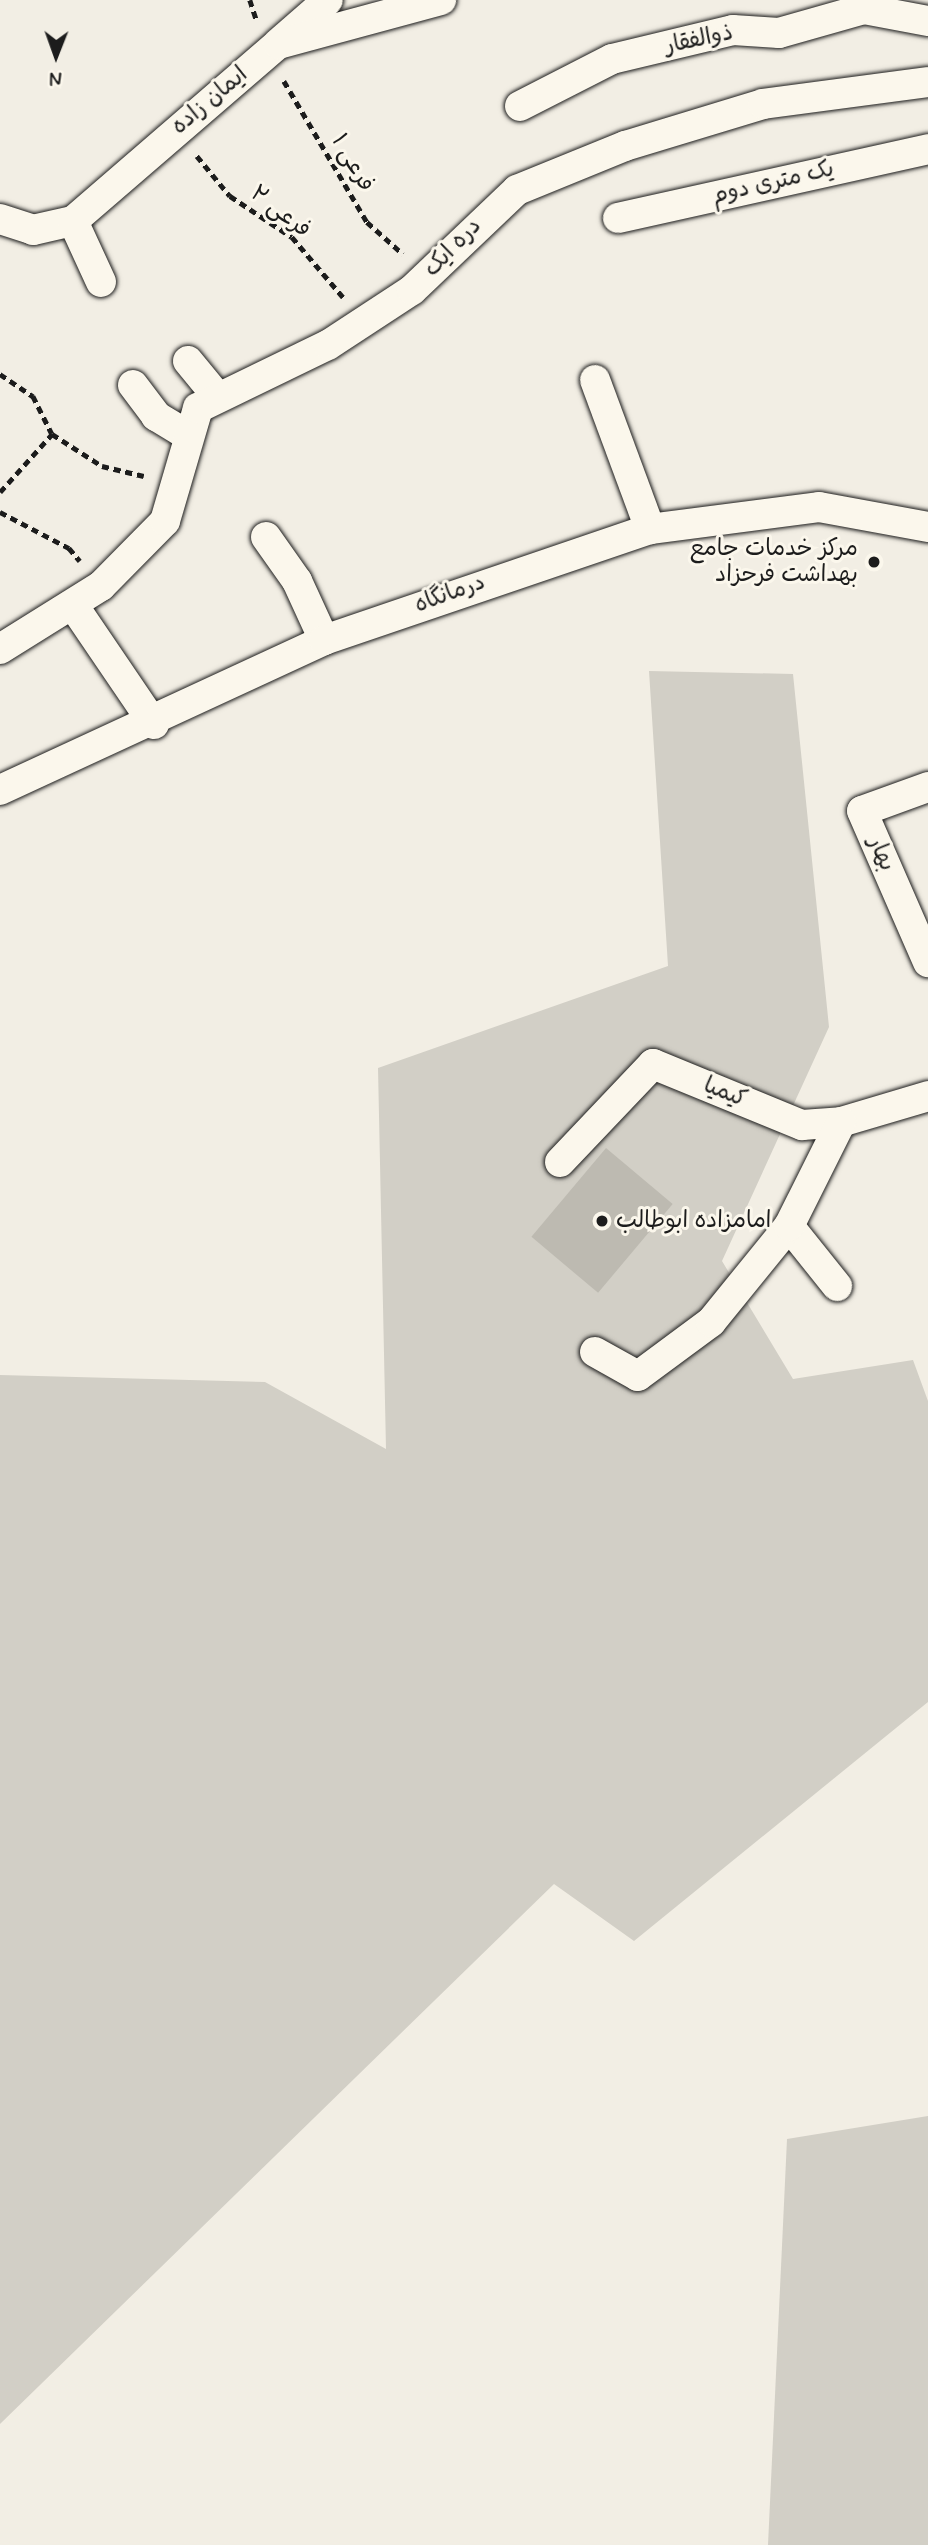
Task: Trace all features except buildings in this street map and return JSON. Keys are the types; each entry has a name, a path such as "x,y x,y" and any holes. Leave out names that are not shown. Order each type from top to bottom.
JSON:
{"street":[{"path":"273,48 328,0"},
{"name":"ایمان زاده","path":"0,219 33,230 73,220 273,48 441,0"},
{"name":"ذوالفقار","path":"520,106 612,59 733,30 779,33 864,9 928,21"},
{"name":"دره ایک","path":"0,649 101,586 165,521 179,484 188,435 198,408 216,396 364,322 427,275 517,190 625,146 763,104 928,82"},
{"name":"یک متری دوم","path":"618,218 928,149"},
{"path":"73,220 101,282"},
{"path":"188,361 216,396"},
{"path":"595,380 650,529"},
{"path":"133,385 156,416 188,435"},
{"name":"درمانگاه","path":"0,790 154,724 324,640 650,529 819,507 928,527"},
{"path":"266,537 297,581 324,640"},
{"path":"73,605 154,724"},
{"name":"بهار","path":"928,787 862,811 928,962"},
{"name":"کیمیا","path":"560,1162 653,1064 802,1125 841,1122 926,1102"},
{"path":"595,1352 638,1376 711,1322 789,1226 841,1122"},
{"path":"789,1226 837,1286"}],"path":[{"name":"فرعی ۱","path":"273,48 366,222 427,275"},
{"name":"فرعی ۲","path":"175,130 230,196 292,237 364,322"},
{"path":"0,374 33,396 52,434 102,466 179,484"},
{"path":"0,492 52,434"},
{"path":"0,512 69,548 101,586"}],"shaded area":[{"path":"649,671 793,674 829,1027 722,1261 793,1379 913,1360 928,1401 928,1702 634,1941 554,1884 0,2424 0,1375 265,1382 386,1449 378,1068 668,966"},
{"path":"928,2116 928,2545 768,2545 787,2139"}],"place":[{"name":"مركز خدمات جامع بهداشت فرحزاد","path":"874,562"},
{"name":"امامزاده ابوطالب","path":"602,1221"}]}
